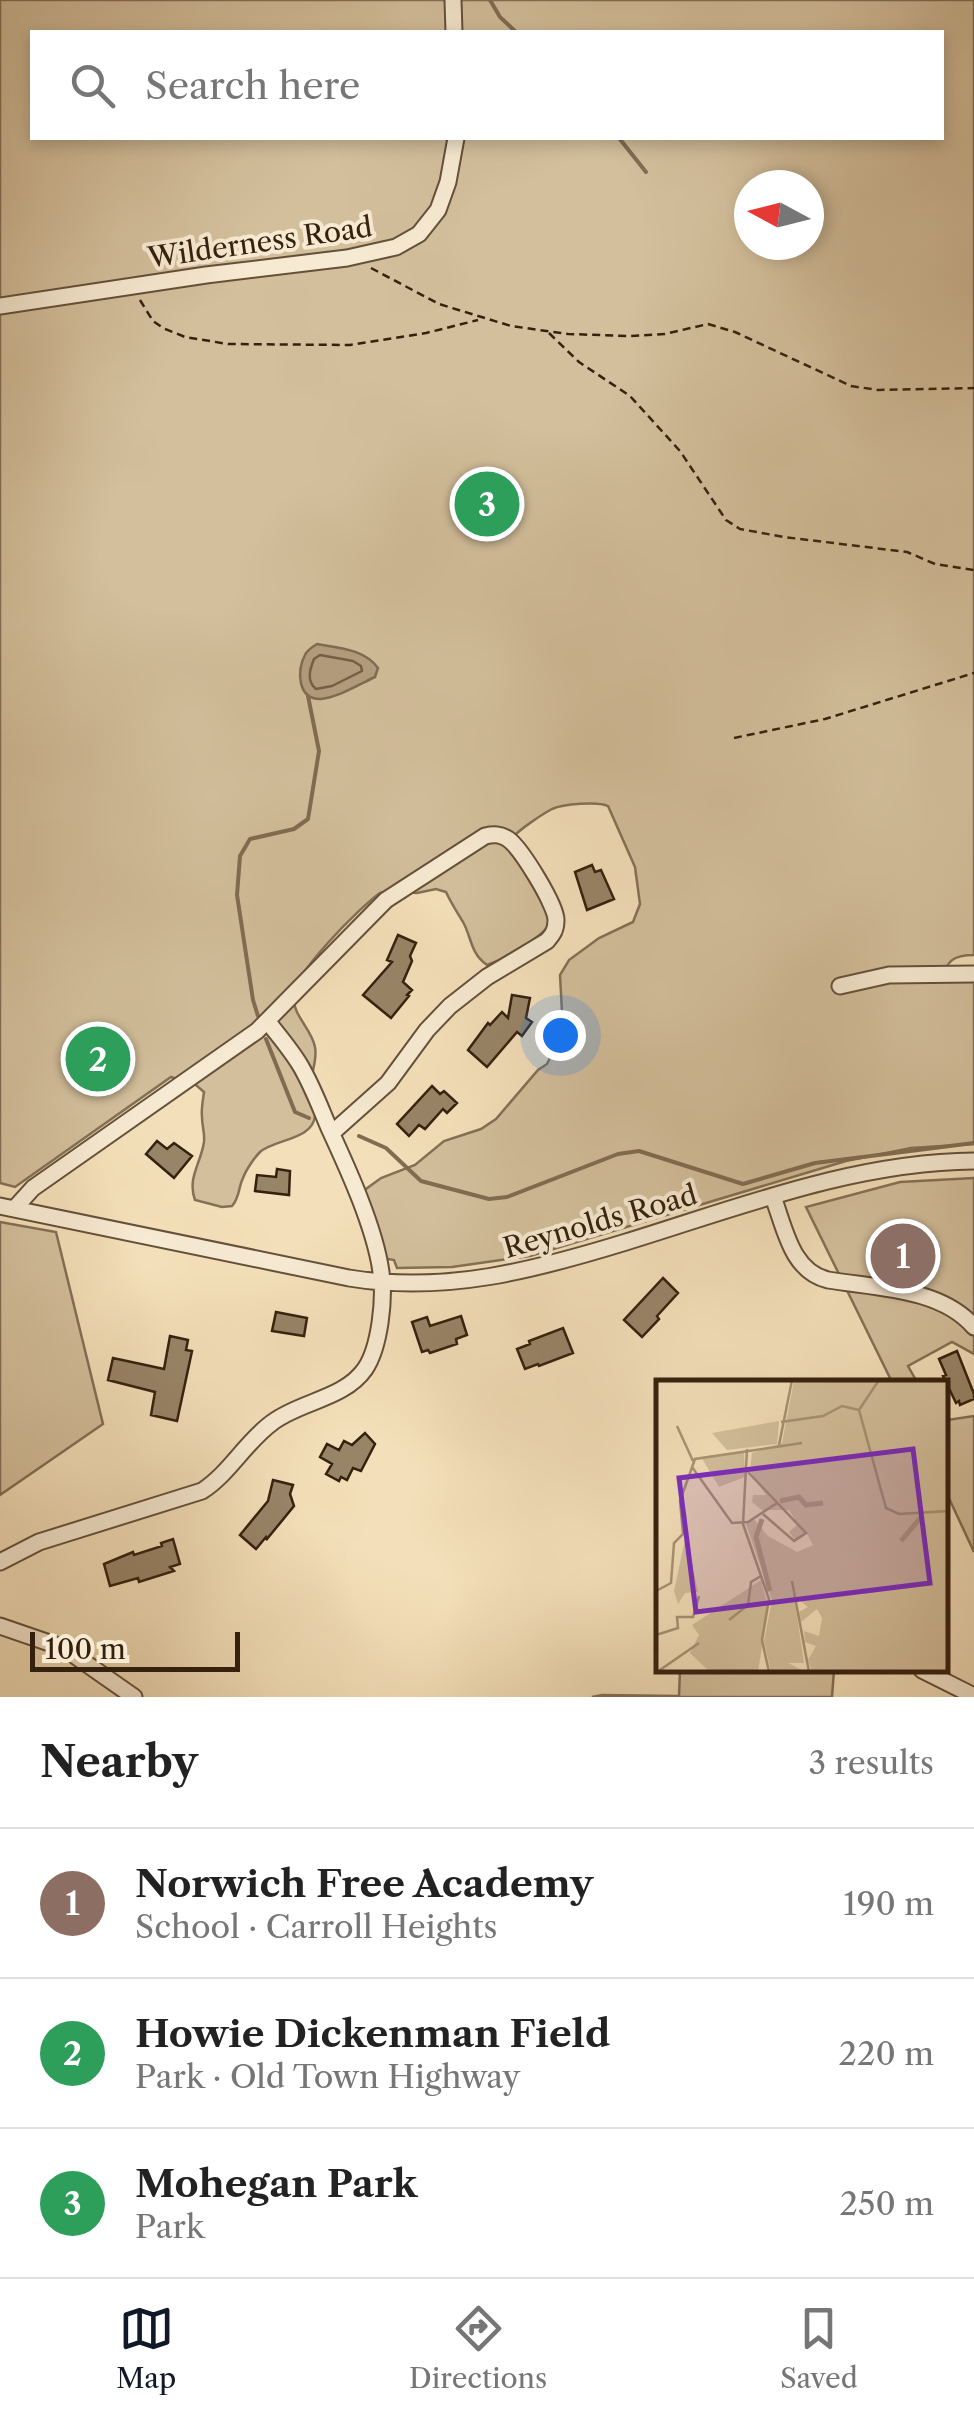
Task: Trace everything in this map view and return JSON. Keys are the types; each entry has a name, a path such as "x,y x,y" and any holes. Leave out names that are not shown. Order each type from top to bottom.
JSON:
{"street":[{"path":"453,0 454,30"},
{"name":"Wilderness Road","path":"0,306 353,257 396,247 412,239 438,210 446,192 456,140"},
{"path":"7,1208 268,1022 393,894 481,838 491,834 510,840 553,907 554,933 460,997 427,1030 388,1083 332,1133"},
{"path":"840,986 889,976 974,974"},
{"path":"0,1562 39,1542 202,1491 274,1422 353,1381 372,1356 382,1304 375,1246 350,1175 301,1066 268,1022"},
{"name":"Reynolds Road","path":"7,1208 326,1274 382,1282 453,1281 529,1271 773,1197 884,1169 974,1162"},
{"path":"773,1197 796,1256 812,1274 932,1298 952,1308 974,1327"},
{"path":"0,1626 64,1648 134,1697"},
{"path":"926,1672 974,1696"}],"path":[{"path":"353,257 438,304 482,319 548,332 653,336 708,324 735,332 851,386 926,391 974,388"},
{"path":"132,285 147,313 163,328 185,337 228,344 350,344 426,333 482,319"},
{"path":"548,332 580,362 630,396 680,452 726,520 740,529 907,552 935,564 974,570"},
{"path":"734,738 840,714 974,673"}],"shaded area":[{"path":"0,0 974,0 974,955 952,960 940,980 974,981 974,1144 911,1148 846,1161 530,1256 452,1267 397,1268 394,1260 377,1257 366,1240 354,1204 381,1178 415,1165 444,1141 481,1129 496,1119 547,1064 563,1031 560,975 569,960 599,938 633,922 640,904 635,867 608,806 597,804 552,809 512,838 527,861 552,922 513,953 487,965 474,950 446,892 436,889 380,893 328,942 303,975 293,998 315,1047 309,1093 315,1112 313,1123 301,1134 260,1152 246,1171 232,1206 195,1200 194,1178 204,1142 204,1092 196,1085 171,1077 15,1187 0,1183"},
{"path":"974,1178 974,1354 952,1342 908,1366 916,1380 891,1380 806,1207 900,1182"},
{"path":"0,1222 56,1232 103,1424 0,1495"},
{"path":"974,1416 974,1552 949,1498 949,1420"},
{"path":"680,1672 834,1672 832,1697 592,1697 679,1696"}],"water":[{"path":"317,644 366,657 378,668 375,677 328,698 313,698 303,690 300,669 306,653"}],"building":[{"path":"592,865 595,872 601,870 614,899 587,910 575,872"},
{"path":"398,935 416,943 403,982 412,990 391,1018 363,995 392,962 387,960"},
{"path":"512,995 530,998 526,1018 532,1022 522,1036 517,1032 487,1067 468,1050 488,1023 502,1012 508,1018"},
{"path":"432,1086 457,1103 447,1113 443,1109 425,1129 419,1125 409,1136 397,1124"},
{"path":"157,1141 167,1149 174,1143 192,1156 174,1178 146,1154"},
{"path":"277,1169 290,1171 289,1195 255,1191 257,1175 276,1177"},
{"path":"663,1278 678,1293 642,1337 624,1320"},
{"path":"276,1312 307,1318 304,1336 272,1331"},
{"path":"461,1316 467,1335 456,1339 457,1344 422,1352 412,1322 427,1317 430,1326"},
{"path":"563,1328 573,1353 525,1369 517,1349"},
{"path":"170,1336 188,1340 186,1350 192,1351 177,1421 151,1415 155,1392 108,1380 113,1358 164,1369"},
{"path":"957,1351 974,1399 956,1403 939,1359"},
{"path":"365,1433 375,1444 361,1471 353,1468 347,1480 341,1477 339,1481 326,1474 332,1464 320,1457 327,1444 339,1450 344,1441 352,1445"},
{"path":"273,1480 293,1485 290,1494 294,1506 256,1549 240,1535 268,1501"},
{"path":"173,1539 180,1564 170,1567 174,1571 110,1586 104,1564"}],"waterway":[{"path":"490,0 514,30"},
{"path":"621,140 646,172"},
{"path":"258,1016 237,895 240,856 250,839 294,829 308,819 319,751 308,696"},
{"path":"266,1039 295,1112 309,1118"},
{"path":"359,1136 386,1148 421,1181 489,1199 507,1197 618,1154 639,1151 743,1184 815,1163 974,1143"}],"place":[{"name":"Mohegan Park","path":"487,504"},
{"name":"Howie Dickenman Field","path":"98,1059"},
{"name":"Norwich Free Academy","path":"903,1256"}]}
